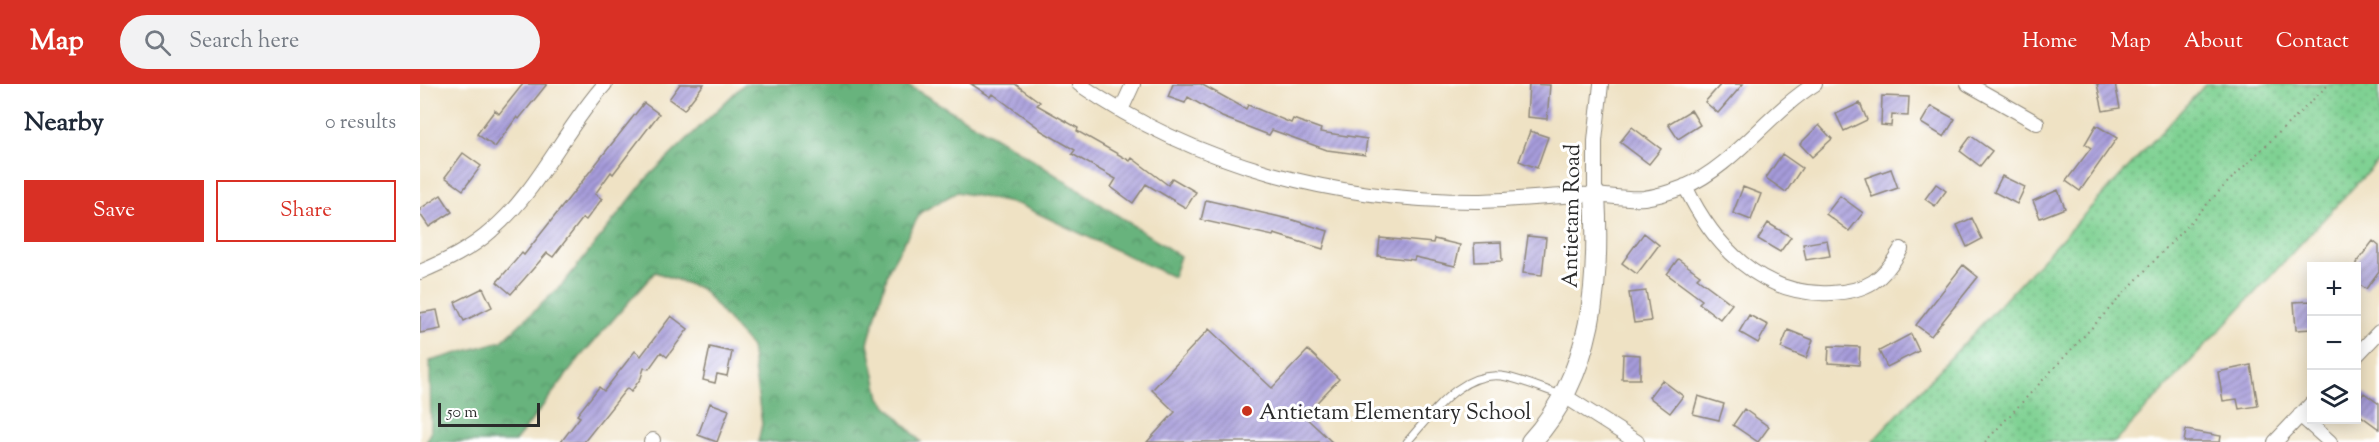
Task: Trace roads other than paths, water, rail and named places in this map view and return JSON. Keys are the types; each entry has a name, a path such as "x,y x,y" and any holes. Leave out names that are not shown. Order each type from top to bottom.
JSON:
{"street":[{"path":"420,272 462,251 494,228 530,187 591,100 605,84"},
{"path":"1079,84 1166,135 1209,154 1298,182 1380,196 1481,201 1594,194 1642,198 1660,195 1685,186 1718,165 1815,84"},
{"path":"1121,110 1133,84"},
{"name":"Antietam Road","path":"1531,442 1553,415 1563,395 1584,343 1594,296 1598,246 1594,194 1595,141 1601,84"},
{"path":"1968,84 2037,123"},
{"path":"1685,186 1701,218 1723,246 1762,278 1781,286 1822,294 1860,289 1874,282 1889,269 1900,249"},
{"path":"2361,351 2379,332"},
{"path":"1563,395 1636,442"},
{"path":"2275,442 2307,409"},
{"path":"2300,415 2330,442"}],"lane":[{"path":"1407,442 1453,392 1478,378 1506,377 1563,395"}],"place":[{"name":"Antietam Elementary School","path":"1247,411"}]}
